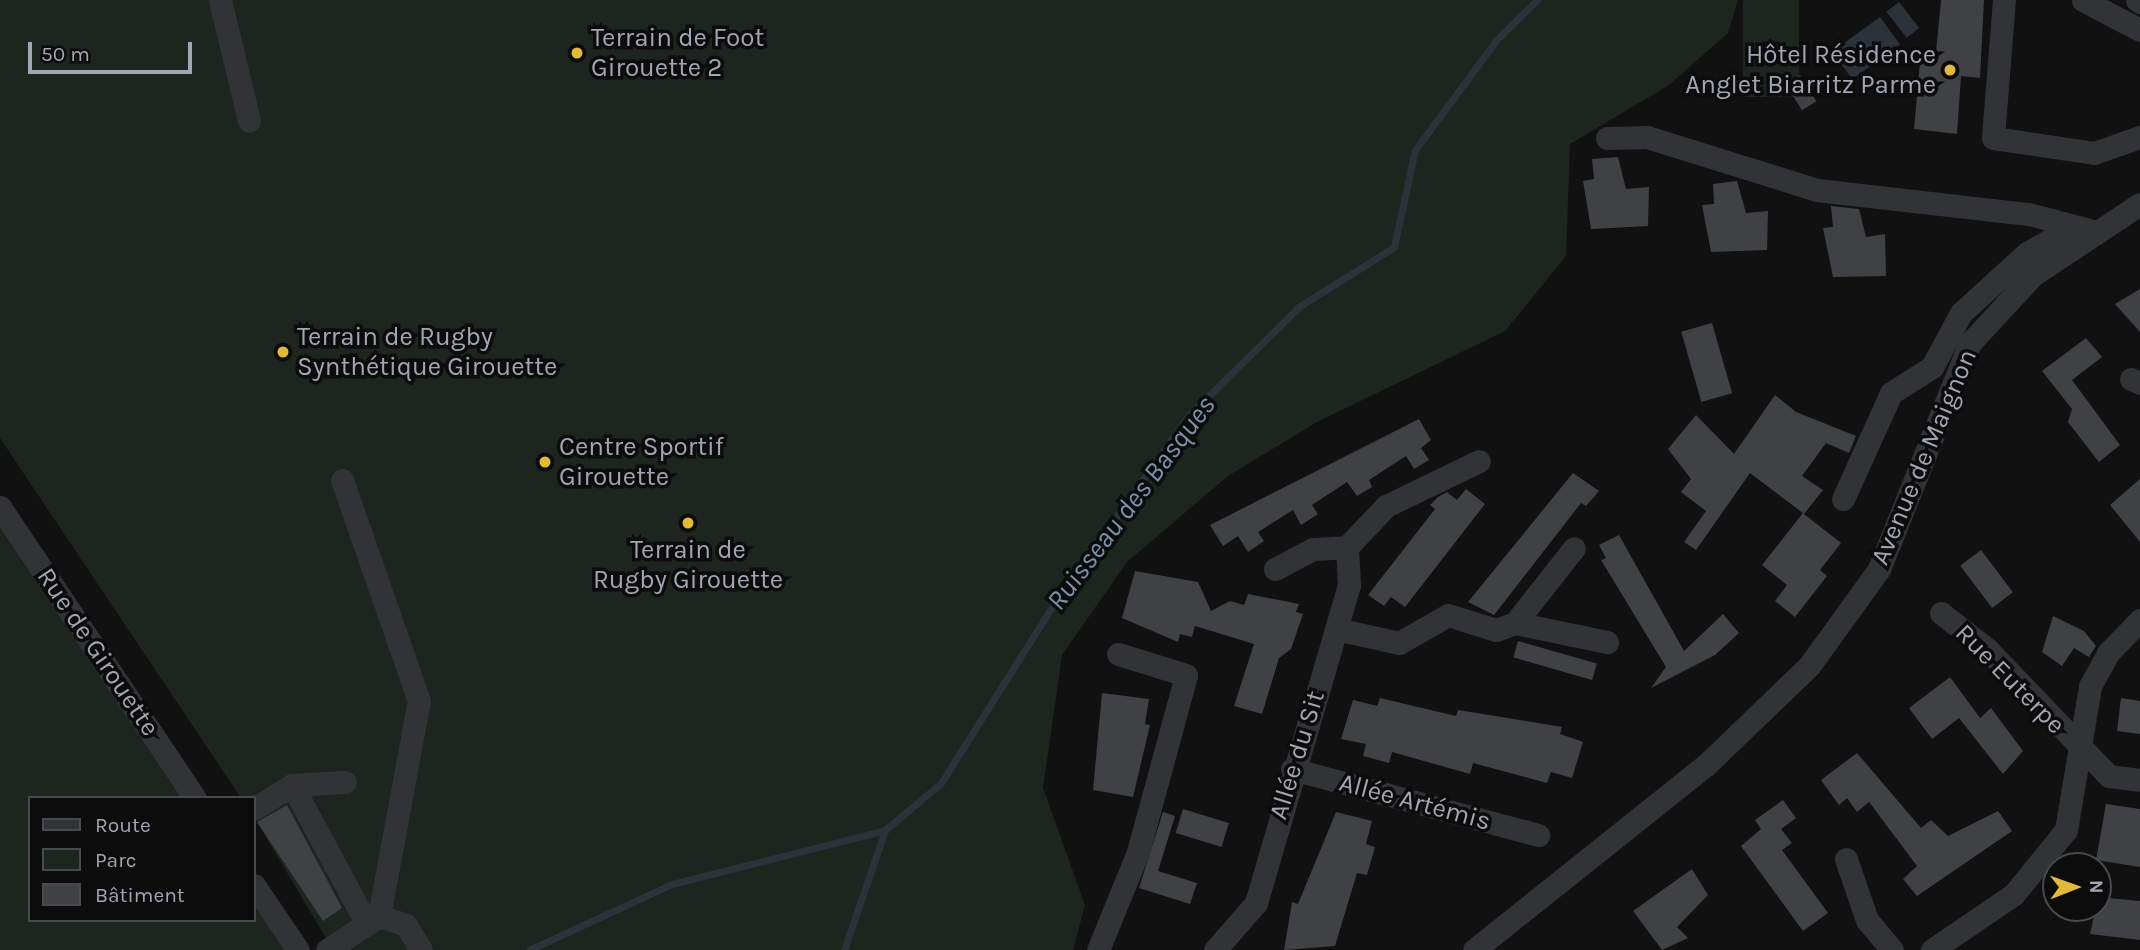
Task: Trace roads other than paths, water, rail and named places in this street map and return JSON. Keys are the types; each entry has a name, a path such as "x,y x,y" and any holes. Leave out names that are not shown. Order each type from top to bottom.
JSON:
{"street":[{"path":"220,0 249,121"},
{"path":"2004,0 1993,138 2094,153 2140,136"},
{"path":"2083,0 2140,30"},
{"path":"1607,138 1647,137 1817,190 2029,214 2094,231"},
{"name":"Avenue de Maignon","path":"1474,950 1706,765 1844,625 1900,526 1952,379 1970,343 2033,275 2094,231 2140,204"},
{"path":"1843,499 1891,393 1932,367 1961,313 1986,287 2062,233 2094,231"},
{"path":"1932,367 1952,379"},
{"path":"1275,569 1313,549 1347,547 1386,506 1479,461"},
{"path":"342,480 419,701 373,920"},
{"name":"Rue de Girouette","path":"0,507 194,796"},
{"name":"Allée du Sit","path":"1215,950 1255,902 1292,769 1349,585 1347,547"},
{"path":"1515,624 1574,548"},
{"name":"Rue Euterpe","path":"1941,612 1987,649 2077,747 2109,776 2140,780"},
{"path":"1336,629 1399,643 1448,614 1496,630 1515,624 1607,642"},
{"path":"1940,948 2014,894 2046,862 2066,830 2077,747 2090,686 2108,653 2140,621"},
{"path":"1098,950 1138,852 1186,674 1118,654"},
{"name":"Allée Artémis","path":"1292,769 1538,835"},
{"path":"256,807 292,785 345,782"},
{"path":"292,785 373,920"},
{"path":"1846,859 1867,920 1892,950"},
{"path":"256,888 298,950"},
{"path":"327,950 373,920 406,925 421,950"}],"waterway":[{"name":"Ruisseau des Basques","path":"844,950 885,830 941,783 1052,607 1189,415 1300,306 1394,247 1415,150 1497,39 1537,0"},
{"path":"529,950 672,884 885,830"}],"place":[{"name":"Terrain de Foot Girouette 2","path":"577,53"},
{"name":"Hôtel Résidence Anglet Biarritz Parme","path":"1950,70"},
{"name":"Terrain de Rugby Synthétique Girouette","path":"283,352"},
{"name":"Centre Sportif Girouette","path":"545,462"},
{"name":"Terrain de Rugby Girouette","path":"688,523"}]}
